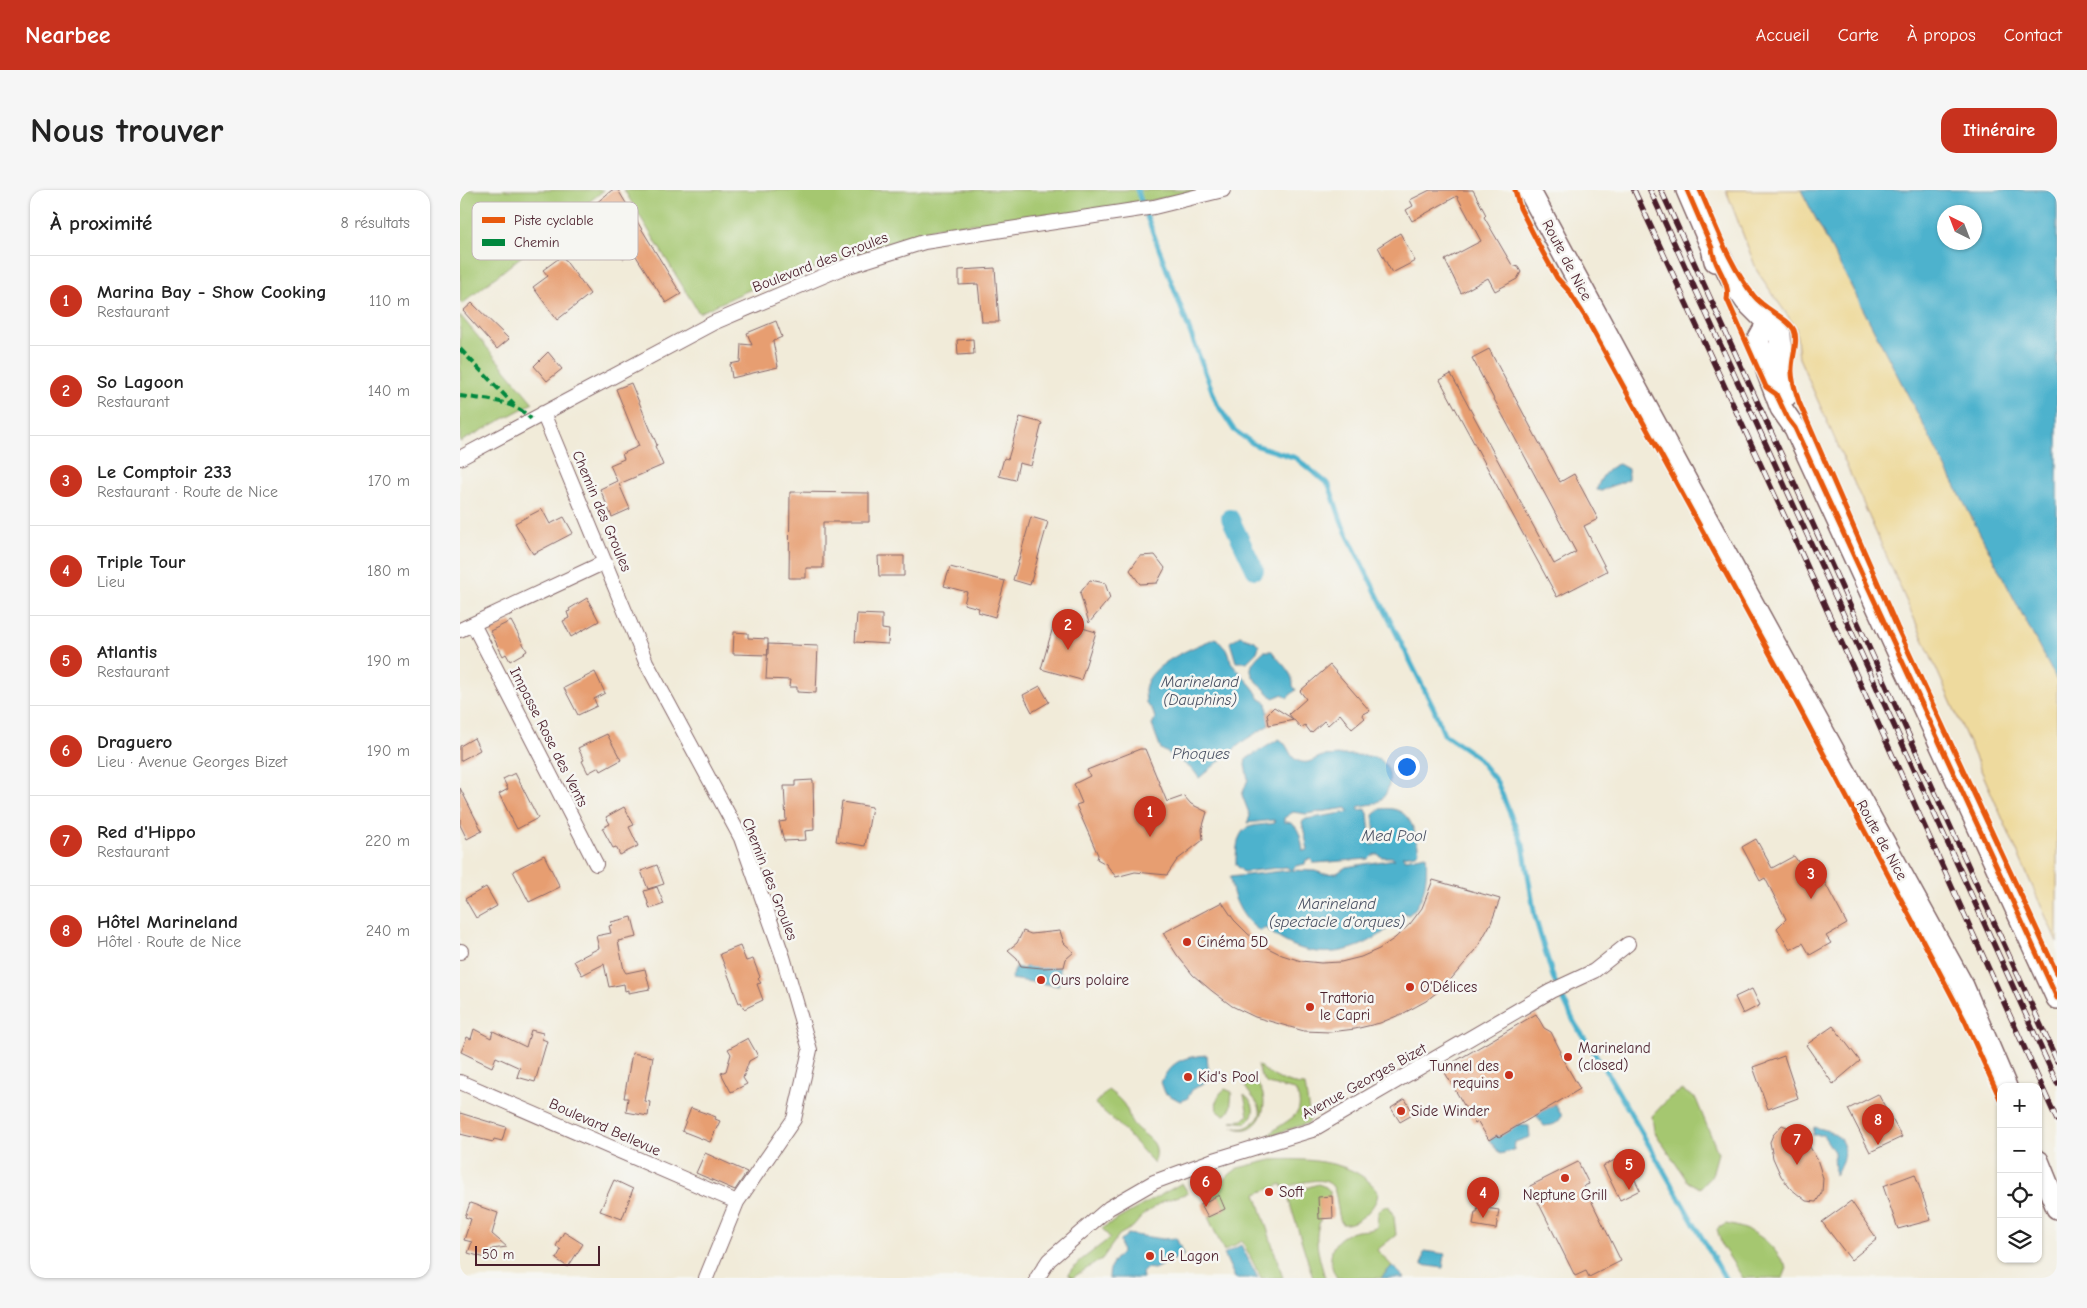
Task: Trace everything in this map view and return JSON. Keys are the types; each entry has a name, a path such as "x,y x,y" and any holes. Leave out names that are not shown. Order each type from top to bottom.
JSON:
{"main road":[{"path":"1687,190 1712,248 1719,254 1733,282 1768,340 1783,380 1795,428 2057,998"},
{"name":"Route de Nice","path":"1532,196 1737,575 1963,986 2004,1083"},
{"path":"2042,1171 2057,1208"}],"street":[{"name":"Boulevard des Groules","path":"460,458 713,323 860,263 924,242 1154,207 1223,190"},
{"name":"Chemin des Groules","path":"543,414 646,662 741,838 782,957 810,1050 794,1119 737,1202 706,1278"},
{"path":"460,630 605,562"},
{"name":"Impasse Rose des Vents","path":"473,624 596,864"},
{"name":"Avenue Georges Bizet","path":"1037,1278 1049,1260 1109,1208 1154,1182 1211,1161 1312,1130 1551,991 1594,972 1628,944"},
{"name":"Boulevard Bellevue","path":"460,1082 737,1202"}],"green space":[{"path":"460,190 604,190 589,202 472,202 472,260 517,260 462,304 460,301"},
{"path":"624,190 1205,190 1082,214 938,227 749,290 699,313 638,213 638,202 631,202"},
{"path":"460,315 533,403 460,442"},
{"path":"1258,1065 1280,1079 1298,1085 1305,1085 1309,1123 1268,1136 1293,1117 1299,1107 1299,1099 1295,1090 1267,1084 1261,1076"},
{"path":"1242,1076 1253,1078 1262,1091 1264,1102 1261,1116 1253,1126 1247,1129 1233,1127 1247,1127 1252,1124 1260,1114 1260,1110 1246,1088"},
{"path":"1225,1089 1232,1092 1230,1110 1227,1114 1223,1115 1217,1110 1216,1104 1219,1095"},
{"path":"1108,1090 1123,1104 1128,1111 1130,1120 1135,1126 1153,1143 1156,1148 1154,1163 1118,1124 1095,1104"},
{"path":"1682,1090 1696,1099 1718,1153 1712,1175 1700,1188 1688,1182 1654,1131 1652,1116 1669,1098"},
{"path":"1244,1095 1251,1101 1253,1108 1252,1116 1246,1123 1231,1121 1243,1120 1248,1115"},
{"path":"1271,1160 1314,1161 1344,1167 1369,1181 1378,1192 1371,1209 1360,1219 1348,1224 1342,1224 1334,1189 1325,1181 1310,1181 1283,1188 1282,1184 1256,1194 1283,1278 1261,1278 1242,1241 1224,1251 1208,1217 1225,1209 1219,1195 1212,1198 1208,1191 1238,1168"},
{"path":"1182,1183 1188,1193 1164,1201 1144,1214 1133,1227 1119,1235 1102,1259 1072,1278 1068,1274 1080,1261 1110,1238 1102,1228"},
{"path":"1318,1184 1330,1191 1317,1237 1317,1245 1325,1278 1313,1278 1287,1194"},
{"path":"1389,1206 1394,1217 1396,1235 1377,1250 1392,1266 1381,1278 1337,1278 1333,1270 1331,1255 1337,1242 1349,1233 1377,1227 1380,1210"},
{"path":"1726,1224 1755,1233 1769,1244 1787,1268 1783,1278 1743,1278 1722,1246 1717,1229"}],"sand":[{"path":"1726,190 1801,190 2057,681 2057,942 1799,358 1796,328 1757,271"}],"water":[{"path":"1801,190 2057,190 2057,681"},
{"path":"1619,464 1628,469 1628,479 1602,491 1597,490 1604,475 1611,468"},
{"path":"1240,636 1255,641 1259,646 1257,652 1247,662 1236,662 1230,642"},
{"name":"Marineland (Dauphins)","path":"1216,638 1229,653 1231,662 1260,699 1267,703 1269,725 1245,740 1199,778 1194,771 1181,761 1161,749 1152,725 1155,718 1152,709 1146,704 1145,689 1148,680 1164,664 1185,651"},
{"path":"1264,651 1272,651 1291,676 1296,690 1287,698 1283,694 1273,698 1252,675 1252,665"},
{"path":"1279,739 1283,741 1297,761 1308,762 1324,756 1342,755 1368,756 1381,760 1389,771 1389,786 1386,793 1376,803 1358,807 1359,810 1365,809 1368,813 1371,845 1376,844 1373,815 1380,809 1398,810 1409,819 1415,833 1419,851 1416,854 1402,856 1406,859 1426,855 1426,879 1422,896 1414,910 1408,915 1404,913 1389,928 1373,939 1356,947 1338,952 1319,952 1301,949 1283,941 1266,928 1260,931 1248,921 1236,900 1230,877 1291,870 1286,867 1243,872 1236,865 1237,845 1243,831 1254,826 1275,823 1274,820 1247,823 1250,816 1242,795 1248,779 1245,765 1246,759","holes":["1347,808 1349,812 1306,819 1302,822 1308,850 1303,851 1300,836 1293,824 1284,822 1284,818 1293,812 1306,814","1378,854 1381,857 1395,859 1346,867 1337,873 1324,874 1315,871 1292,870 1296,866 1305,864 1306,860 1311,859 1313,863 1316,863 1368,859 1372,855"]},
{"path":"1027,963 1061,965 1059,971 1062,974 1058,986 1011,979 1016,967 1024,969"},
{"name":"Kid's Pool","path":"1207,1055 1208,1067 1212,1075 1211,1079 1192,1090 1187,1099 1180,1101 1165,1093 1161,1082 1174,1064 1192,1057"},
{"path":"1555,1104 1562,1116 1554,1124 1544,1126 1536,1115"},
{"path":"1517,1125 1529,1126 1530,1137 1515,1142 1514,1150 1500,1154 1489,1140"},
{"path":"1814,1127 1833,1133 1842,1143 1843,1157 1835,1175 1834,1152 1823,1135 1813,1135"},
{"name":"Le Lagon","path":"1128,1234 1163,1239 1176,1238 1184,1255 1154,1269 1146,1268 1142,1272 1143,1278 1109,1278 1112,1264 1122,1253 1120,1241"},
{"path":"1241,1245 1258,1278 1235,1278 1224,1254"},
{"path":"1424,1251 1445,1254 1443,1268 1422,1265"},
{"path":"1392,1266 1405,1278 1381,1278"}],"building":[{"path":"612,190 618,190 625,202 598,202"},
{"path":"1430,190 1473,190 1486,215 1484,217 1512,265 1518,267 1521,272 1517,279 1495,291 1488,278 1461,293 1445,260 1481,241 1457,196 1412,221 1406,210 1413,206 1410,200"},
{"path":"638,223 681,294 666,303 638,259"},
{"path":"1400,233 1415,261 1392,273 1378,247"},
{"path":"557,260 565,260 590,294 557,320 533,287 548,276 543,270"},
{"path":"995,268 999,322 982,322 978,284 959,285 959,270"},
{"path":"472,303 509,339 497,349 463,311"},
{"path":"776,321 782,337 773,341 778,367 732,378 730,364 740,362 741,344 752,345 747,333"},
{"path":"973,339 974,354 958,355 957,340"},
{"path":"1489,349 1560,482 1574,474 1598,519 1584,526 1607,571 1557,597 1440,380 1451,374 1554,564 1576,552 1472,358"},
{"path":"548,352 562,369 547,381 534,366"},
{"path":"631,383 657,445 655,446 663,465 619,484 630,509 612,517 600,489 617,481 610,465 624,459 622,454 639,446 616,389"},
{"path":"1020,417 1042,423 1031,466 1019,463 1015,480 999,476 1004,458 1008,459"},
{"path":"790,492 869,493 869,522 823,522 823,568 806,568 806,578 789,578"},
{"path":"542,509 550,524 564,517 573,533 533,554 515,523"},
{"path":"1031,517 1048,522 1030,585 1013,580"},
{"path":"1155,555 1165,568 1157,583 1140,584 1130,570 1140,556"},
{"path":"878,556 904,556 904,576 879,576"},
{"path":"950,567 1005,581 995,617 978,612 979,608 964,604 967,592 944,586"},
{"path":"1090,580 1105,583 1110,598 1089,623 1080,593"},
{"path":"587,598 599,621 571,637 563,621 569,618 567,612 570,611 569,609"},
{"path":"857,614 882,615 882,629 889,630 888,644 855,642"},
{"path":"1055,620 1096,632 1081,680 1041,669"},
{"path":"511,621 527,651 510,661 506,654 503,656 490,631"},
{"path":"734,632 748,633 748,638 768,639 768,655 733,654"},
{"path":"768,644 818,646 816,693 797,692 797,687 789,687 790,680 766,679"},
{"path":"1330,665 1370,711 1362,714 1365,718 1352,729 1340,714 1328,725 1324,721 1311,733 1305,725 1301,728 1294,720 1269,725 1267,714 1274,707 1293,719 1289,714 1306,699 1300,691"},
{"path":"595,672 605,693 594,699 597,706 578,715 564,688"},
{"path":"1040,686 1049,702 1032,712 1023,695"},
{"path":"607,734 621,760 601,771 599,767 588,773 578,748"},
{"path":"474,738 480,750 460,761 460,746"},
{"path":"1140,749 1145,749 1167,802 1184,796 1191,804 1207,812 1202,829 1203,840 1177,860 1167,875 1135,872 1116,877 1106,864 1097,859 1098,855 1076,805 1082,803 1074,784 1090,776 1087,770"},
{"path":"515,773 538,818 517,829 499,794 508,789 503,779"},
{"path":"813,780 814,830 805,831 806,840 784,841 779,822 786,821 784,786 795,786 795,781"},
{"path":"460,788 482,831 467,839 460,825"},
{"path":"842,802 872,807 865,846 836,841"},
{"path":"624,807 634,825 629,827 638,846 620,855 616,847 613,848 602,828 610,824 606,817"},
{"path":"1756,839 1772,868 1794,856 1799,863 1801,862 1809,876 1818,870 1847,924 1826,936 1831,943 1810,955 1803,943 1790,950 1777,928 1786,919 1765,878 1760,881 1742,847"},
{"path":"544,855 560,887 529,902 513,871"},
{"path":"657,865 664,884 648,889 641,871"},
{"path":"1433,880 1500,899 1491,923 1476,950 1446,985 1426,1001 1380,1023 1355,1029 1330,1032 1304,1031 1255,1017 1232,1006 1193,975 1163,933 1222,902 1234,920 1264,946 1282,955 1301,961 1341,962 1361,957 1379,949 1395,938 1410,924 1422,908"},
{"path":"486,887 497,906 476,918 465,899"},
{"path":"657,887 664,904 650,909 644,891"},
{"path":"632,917 637,937 618,941 624,970 626,973 645,969 650,989 628,993 628,990 625,991 624,984 609,987 604,964 582,975 574,961 599,948 596,936 611,933 609,926 612,925 611,922"},
{"path":"1023,931 1031,934 1060,931 1064,943 1074,952 1066,959 1064,967 1042,968 1021,966 1017,958 1008,950 1017,943"},
{"path":"740,946 746,961 753,959 760,977 758,979 761,983 757,984 763,1000 744,1009 741,1002 739,1003 720,954"},
{"path":"1752,989 1760,1005 1743,1014 1735,997"},
{"name":"Tunnel des requins","path":"1536,1014 1544,1028 1551,1032 1561,1052 1559,1053 1580,1089 1499,1137 1497,1135 1489,1140 1478,1122 1475,1124 1444,1071 1455,1064 1454,1062"},
{"path":"1833,1026 1860,1061 1833,1084 1806,1045"},
{"path":"474,1029 491,1038 493,1031 526,1047 531,1030 543,1033 542,1039 547,1041 535,1082 517,1077 520,1068 496,1057 492,1067 461,1052 467,1037 471,1039"},
{"path":"748,1038 758,1056 749,1061 743,1078 747,1084 731,1092 721,1073 726,1071 731,1054 728,1049"},
{"path":"632,1053 653,1057 645,1101 650,1102 648,1116 626,1112 628,1098 624,1098"},
{"path":"1784,1056 1798,1098 1768,1109 1753,1067"},
{"path":"1878,1094 1902,1137 1870,1152 1848,1109"},
{"path":"1405,1099 1414,1114 1400,1122 1391,1108"},
{"path":"691,1108 716,1117 715,1119 720,1121 710,1142 682,1131"},
{"path":"460,1113 506,1127 502,1141 494,1139 493,1142 460,1134"},
{"path":"1782,1125 1792,1129 1807,1142 1817,1159 1823,1178 1822,1192 1816,1202 1806,1201 1790,1188 1781,1176 1773,1158 1770,1142 1773,1135"},
{"path":"705,1153 747,1172 735,1190 696,1173"},
{"path":"1623,1156 1640,1190 1620,1200 1603,1166"},
{"path":"1578,1162 1589,1184 1584,1186 1621,1261 1589,1277 1586,1271 1575,1276 1530,1186"},
{"path":"1915,1174 1931,1220 1898,1229 1883,1186"},
{"path":"614,1180 633,1189 622,1219 600,1211"},
{"path":"1219,1195 1225,1209 1208,1217 1201,1204"},
{"path":"1332,1196 1333,1218 1319,1219 1318,1197"},
{"path":"1851,1201 1877,1239 1851,1260 1822,1222"},
{"path":"470,1203 498,1213 492,1234 507,1247 492,1249 489,1259 468,1253 472,1242 464,1240 471,1219 465,1217"},
{"path":"1478,1207 1499,1210 1496,1229 1473,1225 1475,1212 1477,1212"},
{"path":"564,1232 583,1244 568,1267 556,1259 561,1250 556,1246"}],"waterway":[{"path":"1137,190 1217,404 1234,430 1255,445 1296,458 1329,485 1343,526 1434,709 1444,734 1476,756 1497,782 1523,845 1535,917 1553,977 1575,1024 1607,1072 1725,1278"},
{"path":"1230,518 1255,570"}],"railway":[{"path":"1634,190 1789,526 2057,1120"},
{"path":"1650,190 2057,1083"},
{"path":"1661,190 2057,1061"}],"marked path":[{"path":"460,349 514,405"},
{"path":"460,396 507,404 524,412 531,419"}],"cycle path":[{"path":"1515,190 1520,208 1542,251 1557,278 1568,290 1586,318 1787,685 1965,1021 1997,1092"},
{"path":"1687,190 1724,280 1728,292 1727,299 1766,387 1776,394 1788,419 1795,428 2057,998"},
{"path":"1700,190 1724,245 1745,284 1764,306 1787,322 1794,330 1796,340 1792,376 1799,402 1897,627 2057,973"}],"place":[{"name":"So Lagoon","path":"1068,650"},
{"name":"Marina Bay - Show Cooking","path":"1150,837"},
{"name":"Le Comptoir 233","path":"1811,899"},
{"name":"Cinéma 5D","path":"1187,942"},
{"name":"Ours polaire","path":"1041,980"},
{"name":"O'Délices","path":"1410,987"},
{"name":"Trattoria le Capri","path":"1310,1007"},
{"name":"Marineland (closed)","path":"1568,1057"},
{"name":"Tunnel des requins","path":"1509,1075"},
{"name":"Kid's Pool","path":"1188,1077"},
{"name":"Side Winder","path":"1401,1111"},
{"name":"Hôtel Marineland","path":"1878,1145"},
{"name":"Red d'Hippo","path":"1797,1165"},
{"name":"Neptune Grill","path":"1565,1178"},
{"name":"Atlantis","path":"1629,1190"},
{"name":"Soft","path":"1269,1192"},
{"name":"Draguero","path":"1206,1207"},
{"name":"Triple Tour","path":"1483,1218"},
{"name":"Le Lagon","path":"1150,1256"}],"water label":[{"name":"Phoques","path":"1201,753"},
{"name":"Med Pool","path":"1394,835"},
{"name":"Marineland (spectacle d'orques)","path":"1337,912"}]}
